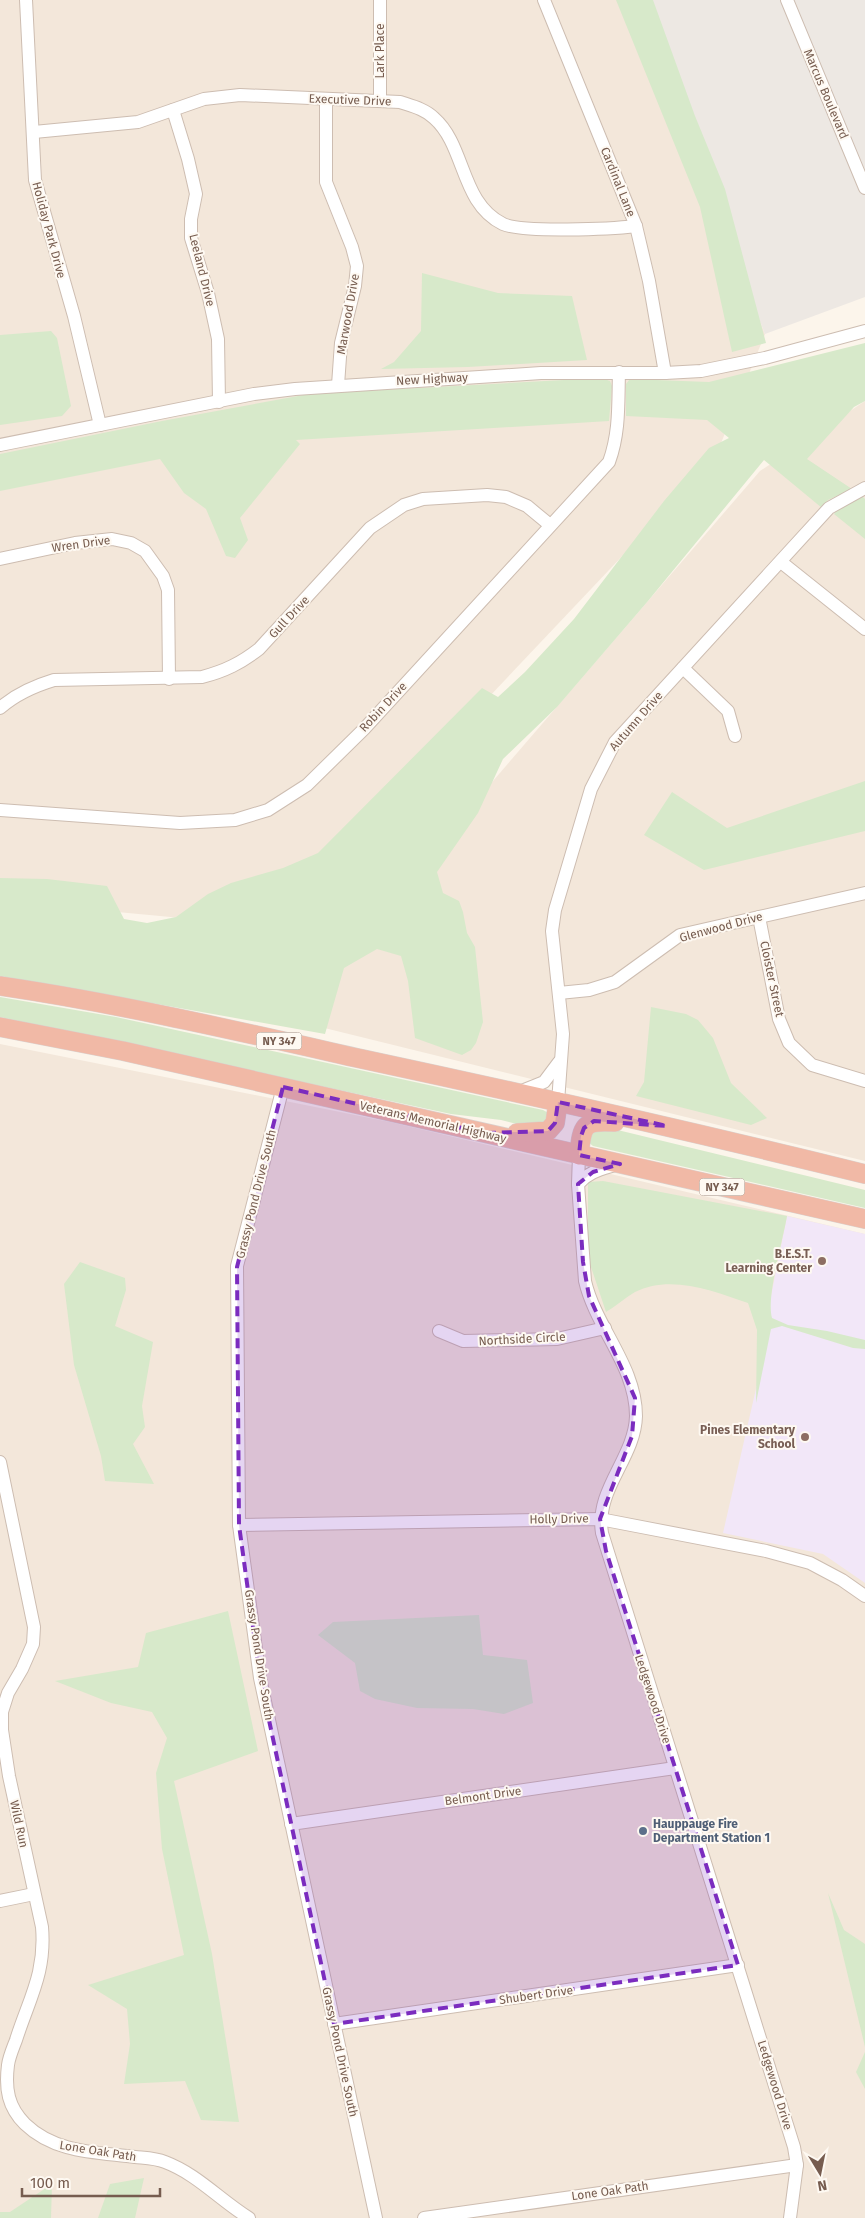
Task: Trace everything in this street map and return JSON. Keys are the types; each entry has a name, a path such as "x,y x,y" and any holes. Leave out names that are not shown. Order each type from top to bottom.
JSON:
{"highway":[{"name":"NY 347","path":"0,986 143,1012 518,1093 667,1126 865,1174"},
{"name":"Veterans Memorial Highway","path":"0,1028 91,1045 283,1087 865,1219"},
{"path":"484,1133 540,1133 548,1131 555,1122 558,1102"},
{"path":"579,1155 582,1132 587,1124 594,1121 667,1126"}],"street":[{"name":"Holiday Park Drive","path":"26,0 35,180 74,316 100,425"},
{"name":"Lark Place","path":"380,0 380,101"},
{"name":"Cardinal Lane","path":"544,0 636,226 649,281 665,373"},
{"name":"Marcus Boulevard","path":"787,0 865,188"},
{"name":"Executive Drive","path":"34,132 138,122 204,99 240,96 400,102 418,108 434,117 446,131 471,191 484,210 503,224 517,228 541,229 636,226"},
{"name":"Marwood Drive","path":"326,99 326,182 352,247 356,266 355,286 341,343 338,385"},
{"name":"Leeland Drive","path":"173,110 188,159 196,194 191,219 191,238 208,293 218,339 219,402"},
{"name":"New Highway","path":"0,445 254,394 338,385 541,373 665,373 730,366 865,331"},
{"name":"Robin Drive","path":"0,810 180,823 235,820 268,810 307,785 364,729 609,462 618,426 619,372"},
{"name":"Autumn Drive","path":"558,1102 563,1034 552,931 555,910 591,789 615,742 830,508 865,488"},
{"name":"Gull Drive","path":"0,708 16,695 35,685 54,680 202,677 224,671 242,662 259,649 370,528 404,505 424,499 487,495 506,497 527,506 550,525"},
{"name":"Wren Drive","path":"0,559 75,543 112,538 131,543 145,551 163,576 168,590 169,679"},
{"path":"781,562 865,629"},
{"path":"683,668 728,711 735,736"},
{"name":"Glenwood Drive","path":"560,993 589,990 615,982 680,935 865,893"},
{"name":"Cloister Street","path":"759,917 779,1019 789,1043 812,1065 865,1081"},
{"path":"518,1093 544,1082 561,1060"},
{"name":"Grassy Pond Drive South","path":"283,1087 237,1267 239,1525 260,1678 376,2218"},
{"name":"Ledgewood Drive","path":"579,1155 578,1184 585,1281 588,1296 628,1375 635,1398 636,1419 632,1436 603,1501 600,1519 606,1550 794,2147 797,2165 790,2218"},
{"path":"578,1184 584,1177 593,1172 620,1164"},
{"name":"Northside Circle","path":"439,1331 463,1341 557,1339 605,1328"},
{"name":"Wild Run","path":"0,1462 6,1523 30,1604 33,1635 33,1644 22,1669 8,1693 2,1712 2,1730 43,1944 42,1963 37,1984"},
{"name":"Holly Drive","path":"239,1525 600,1519 766,1551 810,1563 842,1580 865,1596"},
{"name":"Belmont Drive","path":"291,1824 675,1768"},
{"path":"0,1901 34,1894"},
{"name":"Shubert Drive","path":"334,2024 738,1965"},
{"name":"Lone Oak Path","path":"37,1984 8,2064 8,2098 21,2120 36,2135 55,2145 161,2160 183,2169 249,2218"},
{"name":"Lone Oak Path","path":"424,2218 797,2165"}],"highlighted area":[{"path":"283,1087 484,1133 548,1131 555,1123 558,1102 667,1126 594,1121 584,1128 581,1136 579,1155 620,1164 593,1172 578,1184 583,1262 589,1296 635,1398 632,1436 600,1519 606,1551 738,1965 334,2024 260,1678 239,1525 237,1267"}],"shaded area":[{"path":"0,0 633,0 765,334 715,458 296,901 192,919 0,901"},
{"path":"633,0 865,0 865,297 765,334"},
{"path":"865,401 865,1161 288,1019 760,471"},
{"path":"0,1044 390,1122 865,1234 865,2218 0,2218"},
{"name":"Pines Elementary School","path":"787,1216 865,1234 865,1583 823,1554 723,1533 771,1323 766,1321"}],"green space":[{"path":"616,0 653,0 695,116 725,189 766,343 732,352 700,207"},
{"path":"422,273 498,293 572,296 587,360 468,367 381,369 394,362 421,331"},
{"path":"51,331 57,338 71,406 62,416 0,425 0,335"},
{"path":"865,343 865,401 854,407 807,459 852,489 828,500 822,508 764,460 648,601 557,707 503,759 478,813 437,872 443,893 459,901 467,933 475,947 483,1022 476,1043 471,1050 462,1055 415,1038 408,981 401,956 377,949 344,968 325,1034 0,976 0,878 47,879 107,886 124,919 147,923 176,917 208,894 231,883 283,868 318,853 482,688 498,697 525,672 574,619 664,501 709,448 729,438 707,420 626,416 626,384 630,379 709,382"},
{"path":"601,378 610,381 612,386 609,421 296,440 300,444 240,518 248,540 235,558 226,556 206,509 184,493 160,459 0,491 0,454 162,421 309,394"},
{"path":"862,496 865,499 865,539 834,514 838,508"},
{"path":"865,781 865,831 704,870 644,835 672,792 727,828"},
{"path":"0,997 116,1017 543,1110 552,1115 552,1123 532,1128 501,1120 451,1114 0,1017"},
{"path":"651,1007 686,1014 698,1020 713,1038 731,1083 767,1118 751,1125 636,1096 644,1082"},
{"path":"597,1125 865,1190 865,1208 593,1146 588,1142 585,1133"},
{"path":"603,1181 787,1216 773,1283 771,1297 772,1318 788,1325 827,1331 865,1340 865,1349 853,1348 782,1326 771,1329 756,1403 757,1330 748,1303 692,1286 663,1284 635,1292 606,1312 588,1258 588,1182"},
{"path":"80,1262 125,1278 126,1290 115,1326 153,1342 142,1406 145,1427 133,1444 154,1484 105,1481 101,1456 74,1365 64,1284"},
{"path":"228,1611 258,1751 174,1781 212,1954 239,2122 201,2120 185,2081 124,2084 130,2044 127,2009 88,1985 184,1955 162,1849 156,1773 167,1738 152,1712 111,1703 55,1681 138,1667 146,1633"},
{"path":"479,1615 483,1655 527,1660 533,1703 504,1714 473,1709 417,1708 375,1699 360,1691 355,1663 318,1635 333,1622"},
{"path":"828,1893 844,1930 865,1944 865,2047"},
{"path":"865,2052 865,2089 856,2072"},
{"path":"144,2178 135,2218 98,2218 110,2184"},
{"path":"52,2184 51,2218 0,2218 0,2212 10,2212"}],"place":[{"name":"B.E.S.T. Learning Center","path":"822,1261"},
{"name":"Pines Elementary School","path":"805,1437"},
{"name":"Hauppauge Fire Department Station 1","path":"643,1831"}]}
